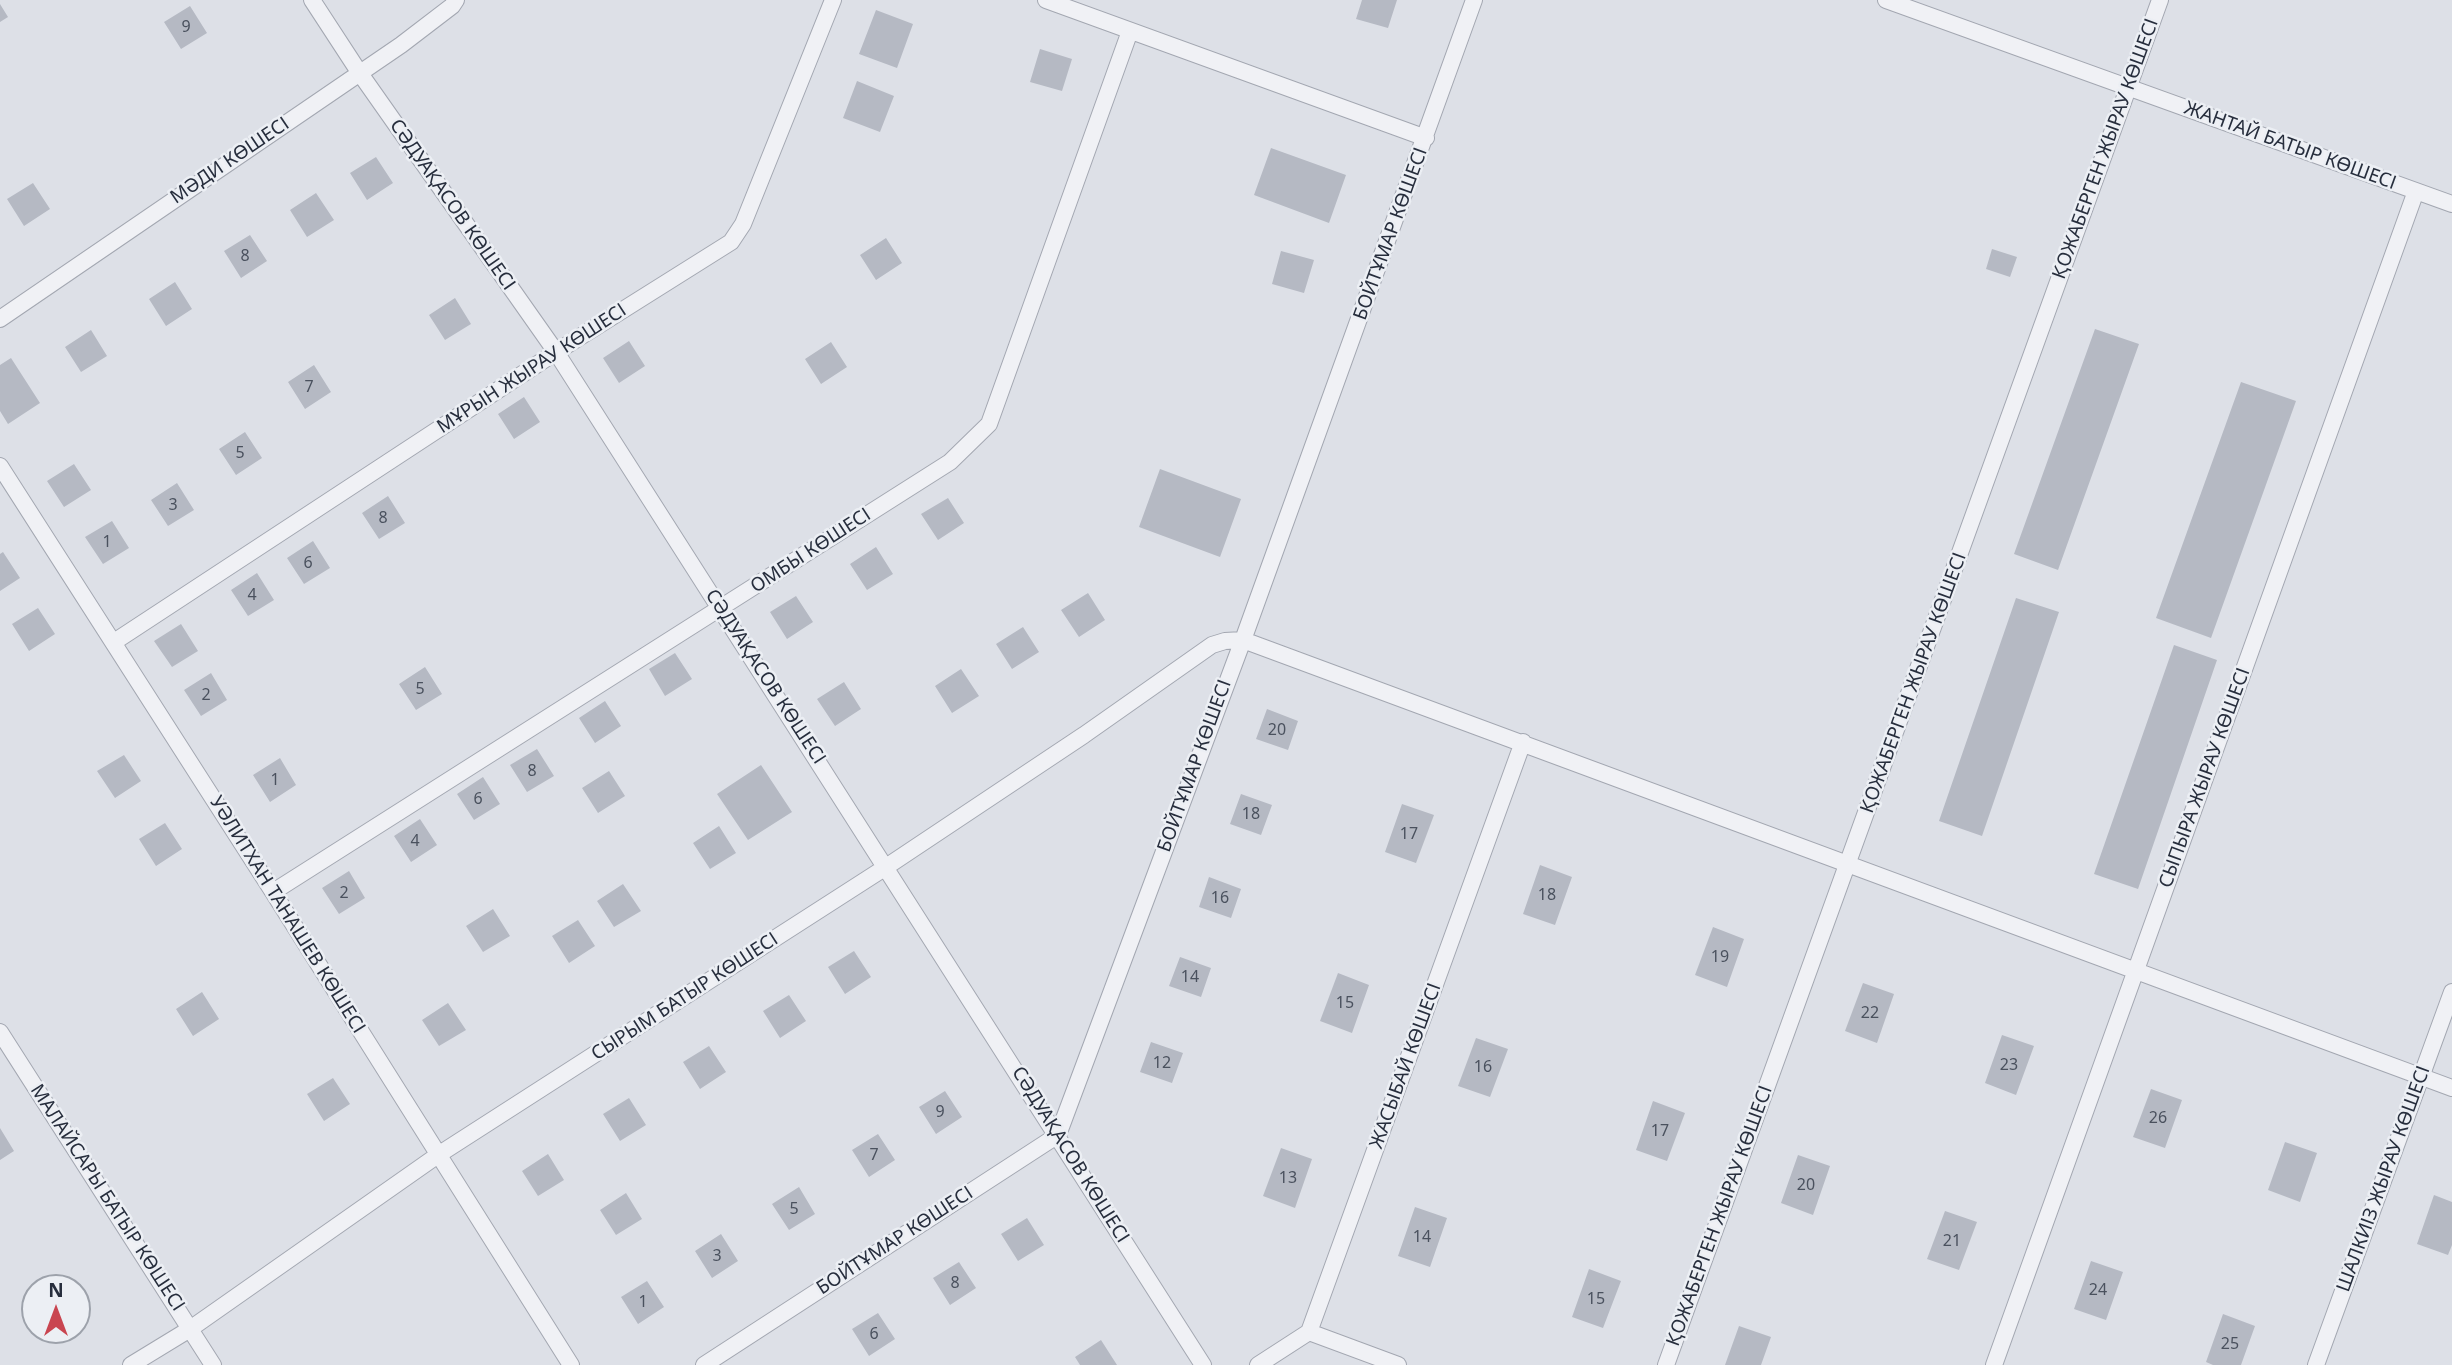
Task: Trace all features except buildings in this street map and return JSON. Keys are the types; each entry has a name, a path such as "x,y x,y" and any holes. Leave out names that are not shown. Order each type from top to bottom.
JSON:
{"street":[{"name":"СӘДУАҚАСОВ КӨШЕСІ","path":"312,0 359,72 556,352 1203,1365"},
{"name":"МӘДИ КӨШЕСІ","path":"0,319 401,44 452,6 456,0"},
{"name":"МҰРЫН ЖЫРАУ КӨШЕСІ","path":"114,642 556,352 731,242 743,224 833,0"},
{"path":"1046,0 1426,138"},
{"name":"БОЙТҰМАР КӨШЕСІ","path":"704,1365 1058,1135 1426,138 1474,0"},
{"name":"ЖАНТАЙ БАТЫР КӨШЕСІ","path":"1886,0 2452,204"},
{"name":"ҚОЖАБЕРГЕН ЖЫРАУ КӨШЕСІ","path":"1666,1365 2160,0"},
{"name":"ОМБЫ КӨШЕСІ","path":"273,892 950,462 989,424 1130,31"},
{"name":"СЫПЫРА ЖЫРАУ КӨШЕСІ","path":"1994,1365 2416,191"},
{"name":"УӘЛИТХАН ТАНАШЕВ КӨШЕСІ","path":"0,466 571,1365"},
{"path":"1242,640 2452,1088"},
{"name":"СЫРЫМ БАТЫР КӨШЕСІ","path":"131,1365 190,1329 438,1155 886,867 1084,735 1212,645 1242,640"},
{"name":"ЖАСЫБАЙ КӨШЕСІ","path":"1309,1332 1522,742"},
{"name":"ШАЛКИІЗ ЖЫРАУ КӨШЕСІ","path":"2316,1365 2452,992"},
{"name":"МАЛАЙСАРЫ БАТЫР КӨШЕСІ","path":"0,1032 213,1365"},
{"path":"1258,1365 1309,1332 1398,1365"}]}
